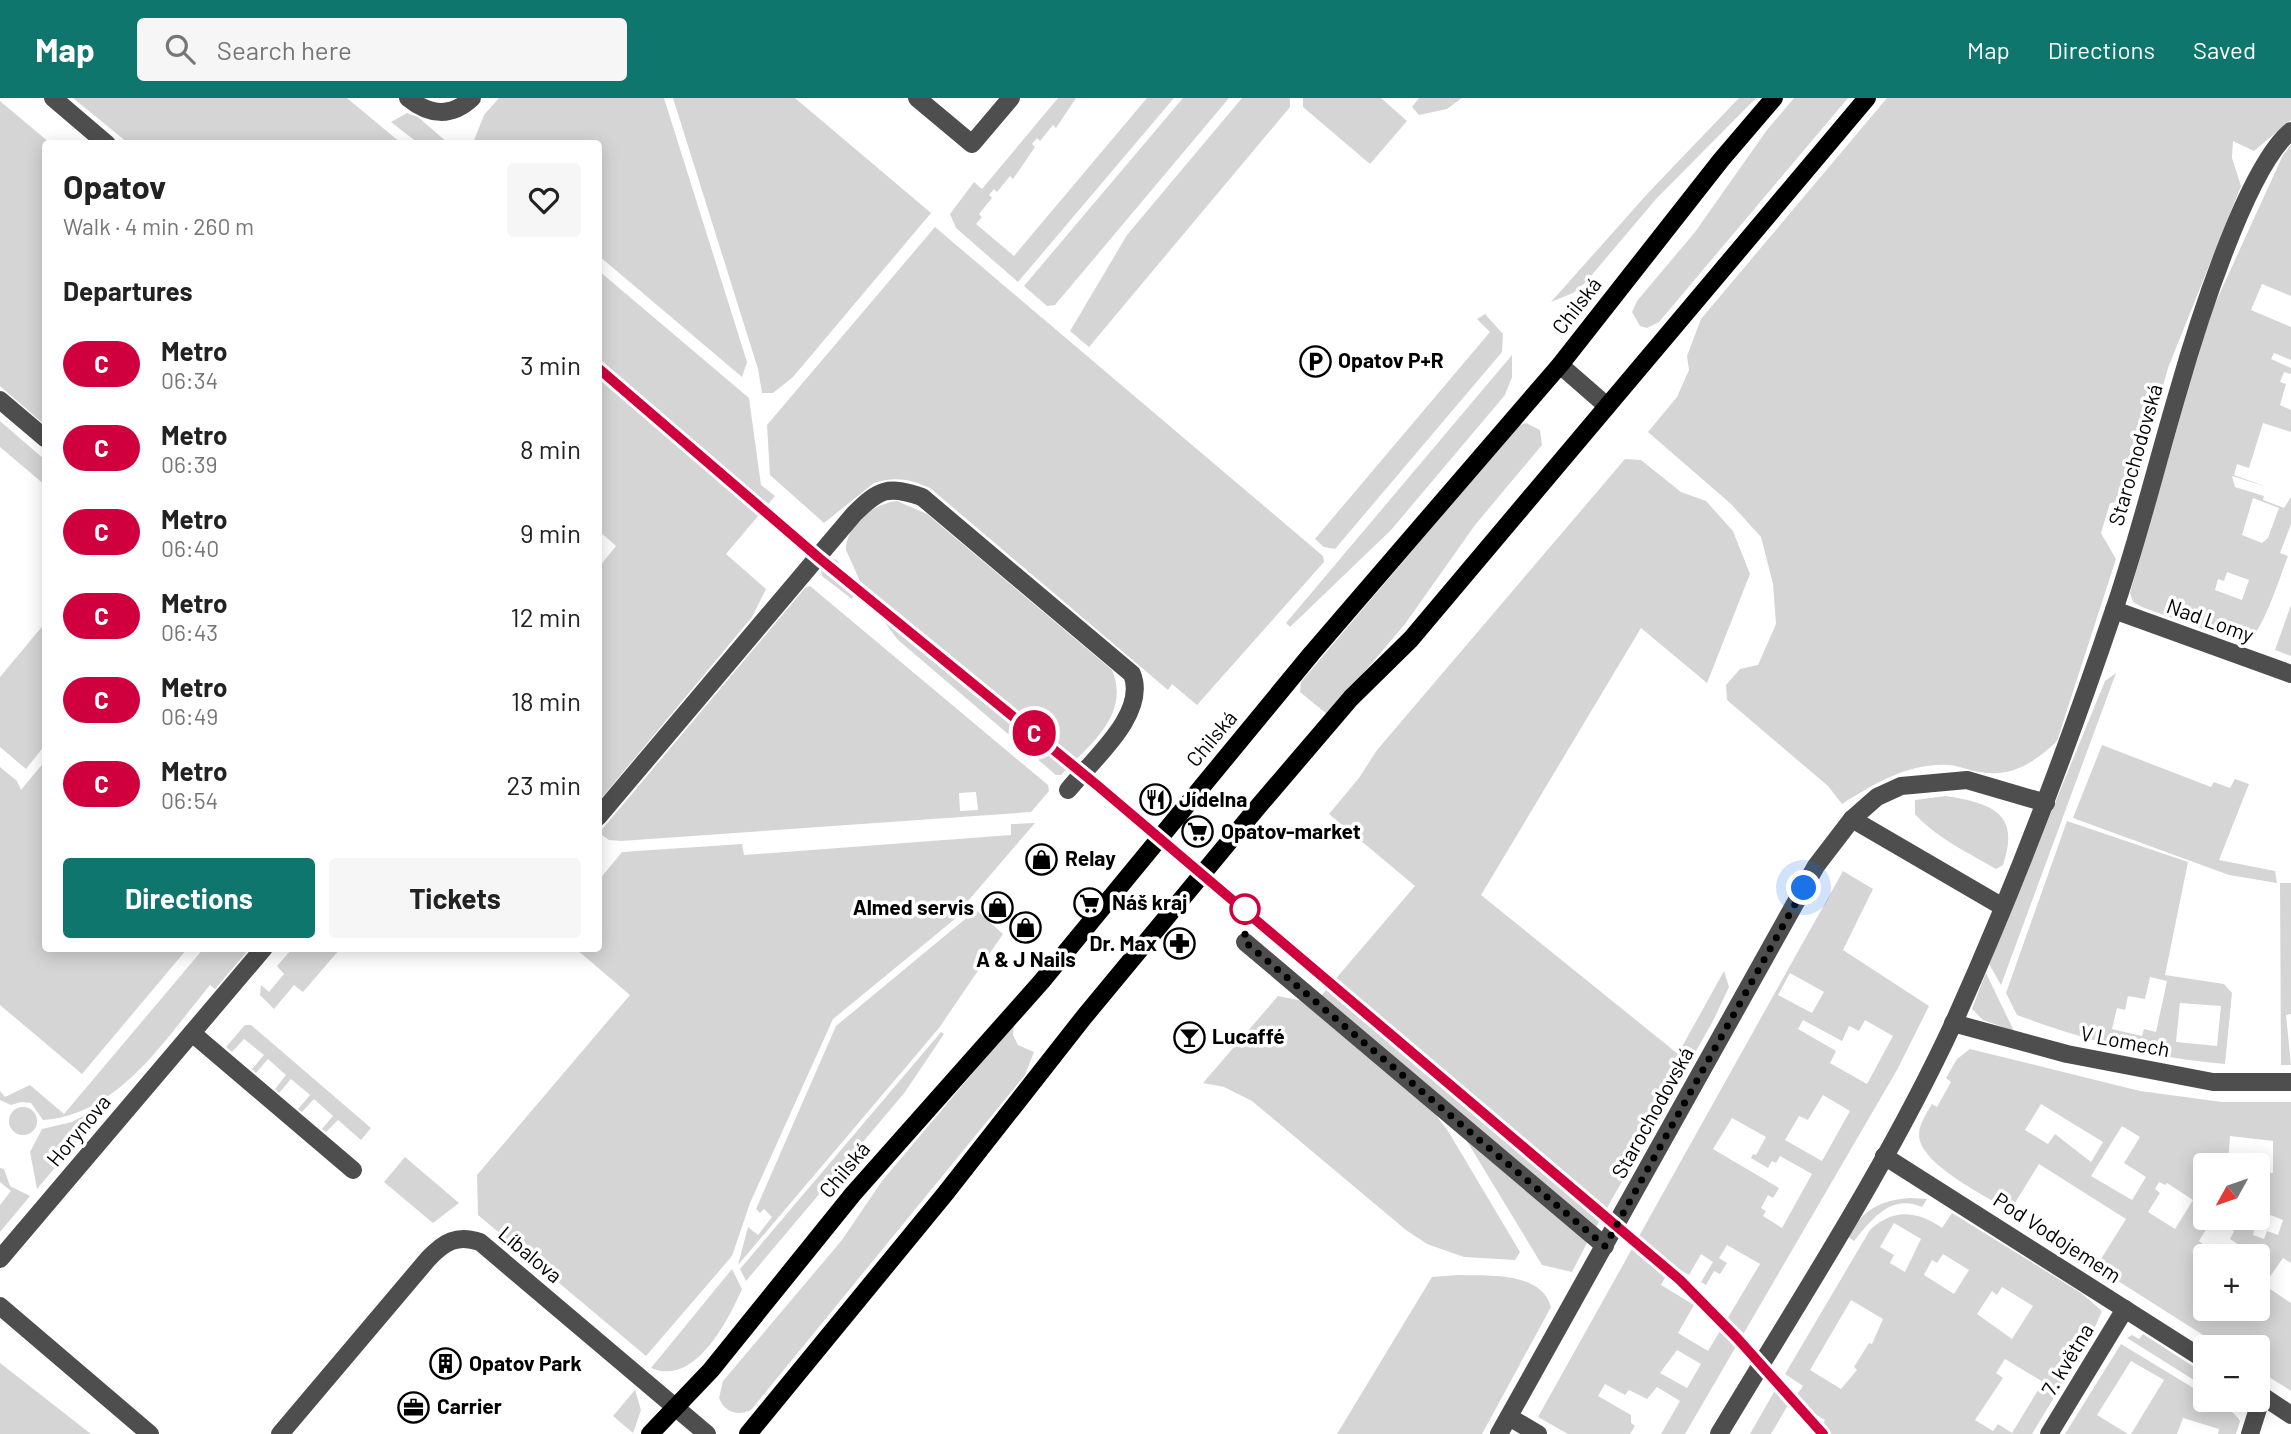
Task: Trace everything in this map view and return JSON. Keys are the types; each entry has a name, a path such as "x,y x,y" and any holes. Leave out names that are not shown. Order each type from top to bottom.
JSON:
{"main road":[{"name":"Chilská","path":"650,1434 711,1370 853,1194 1042,981 1312,653 1403,551 1559,365 1774,98"},
{"path":"748,1434 945,1194 1084,1017 1257,808 1351,698 1411,639 1867,98"}],"street":[{"path":"53,98 102,140"},
{"path":"408,98 425,110 445,113 455,110 472,98"},
{"path":"918,98 972,144 1011,98"},
{"name":"Starochodovská","path":"1719,1434 1884,1156 1953,1023 2046,803 2114,610 2195,335 2256,177 2278,142 2291,131"},
{"path":"1559,365 1607,405"},
{"path":"0,400 42,436"},
{"path":"602,812 854,514 873,495 891,490 922,497 1132,674 1137,693 1132,712 1068,790"},
{"name":"Nad Lomy","path":"2114,610 2291,674"},
{"name":"Starochodovská","path":"1499,1434 1816,866 1852,819 1877,797 1900,786 1967,780 2046,803"},
{"path":"1852,819 2003,906"},
{"path":"1245,942 1605,1246"},
{"name":"Horynova","path":"0,1259 261,952"},
{"name":"V Lomech","path":"1953,1023 2067,1054 2213,1082 2291,1082"},
{"path":"192,1033 353,1170"},
{"name":"Pod Vodojemem","path":"1884,1156 2193,1352"},
{"name":"Líbalova","path":"281,1434 428,1259 441,1245 461,1238 480,1242 707,1434"},
{"path":"0,1306 150,1434"},
{"name":"7. května","path":"2049,1434 2125,1309"},
{"path":"2270,1401 2291,1415"},
{"path":"2250,1434 2256,1412"},
{"path":"1509,1417 1538,1434"}],"shaded area":[{"path":"73,98 347,98 397,140 124,140"},
{"path":"499,98 664,98 747,362 742,377 602,259 602,140 474,140 484,115"},
{"path":"673,98 795,98 931,213 793,377 773,393 762,393 758,369"},
{"path":"1058,98 1076,98 1056,128 1053,125 1040,141 1037,138 1032,144 1035,147 1013,179 1010,176 997,192 994,189 989,195 992,198 979,214 982,217 976,224 1014,256 1147,98 1174,98 1018,282 956,228 950,214 974,182 982,189"},
{"path":"1183,98 1229,98 1055,305 1047,306 1024,286"},
{"path":"1242,98 1290,98 1290,107 1089,347 1070,331 1127,235"},
{"path":"1303,98 1381,98 1407,121 1370,164 1303,107"},
{"path":"1419,98 1462,98 1447,109 1419,115 1412,107"},
{"path":"1739,98 1756,98 1656,199 1585,283 1573,293 1551,302 1649,192"},
{"path":"1794,98 1848,98 1659,322 1647,328 1640,326 1632,312 1637,301 1695,232 1767,130"},
{"path":"1887,98 2291,98 2291,120 2254,151 2233,141 2232,158 2241,186 2168,368 2131,500 2110,503 2101,533 2116,559 2057,741 2031,762 2013,770 1992,773 1952,765 1919,767 1879,782 1842,804 1828,786 1727,700 1726,685 1740,669 1758,665 1776,624 1773,584 1761,537 1731,504 1648,432 1677,397 1689,370 1687,356 1701,319"},
{"path":"0,101 46,140 42,140 42,422 0,386"},
{"path":"407,113 418,117 445,140 414,140 391,122"},
{"path":"2291,145 2291,296 2262,284 2251,310 2291,327 2291,360 2274,353 2271,359 2291,368 2291,374 2284,372 2280,382 2286,384 2280,405 2291,410 2291,432 2263,423 2249,468 2237,464 2234,475 2267,487 2232,476 2235,487 2264,496 2263,500 2284,508 2291,497 2291,524 2280,553 2288,556 2275,591 2257,630 2244,644 2142,607 2133,602 2130,593 2208,319 2283,155","holes":["2253,498 2279,508 2268,538 2262,543 2242,535","2227,572 2249,580 2242,600 2215,590 2218,579 2224,581"]},
{"path":"935,227 1323,556 1324,562 1197,705 1172,684 1168,690 930,488 902,480 874,483 824,523 770,475 767,425"},
{"path":"602,274 749,398 761,485 775,496 726,554 766,589 752,617 602,797 602,563 616,546 602,534"},
{"path":"1485,314 1503,334 1502,352 1335,549 1324,547 1315,539 1490,332 1477,319"},
{"path":"1512,355 1512,377 1505,395 1391,530 1290,627 1286,623"},
{"path":"0,421 42,457 42,482 0,447"},
{"path":"1526,423 1540,430 1542,445 1475,525 1405,624 1328,715 1300,692 1301,682 1518,426"},
{"path":"1625,459 1641,460 1681,492 1706,501 1733,531 1750,574 1707,683 1641,628 1481,895 1678,1054 1724,971 1729,987 1713,1021 1595,1229 1321,996 1415,886 1329,814 1359,778 1377,750"},
{"path":"897,501 927,514 1112,670 1116,701 1112,715 1094,740 1061,775 1056,775 897,639 868,599 846,550 847,541 863,517 879,506"},
{"path":"830,558 837,560 854,595 852,599 822,576 821,570"},
{"path":"810,586 1048,785 1049,791 1031,812 621,841 609,840 602,835 602,829 805,588","holes":["976,792 978,810 960,811 959,793"]},
{"path":"2291,605 2291,656 2275,650"},
{"path":"42,627 42,749 26,769 0,747 0,677"},
{"path":"2116,673 2001,985 1989,964 2105,681"},
{"path":"2102,745 2211,787 2214,782 2230,788 2235,779 2249,784 2219,860 2275,871 2277,883 2229,875 2073,818"},
{"path":"42,765 42,952 184,952 82,1074 0,1005 0,767 17,781 21,790"},
{"path":"1946,796 1988,807 2004,821 2008,832 2008,847 2003,865 1996,869 1964,851 1932,830 1915,814 1915,800"},
{"path":"2067,821 2188,862 2165,975 2224,984 2232,993 2225,1064 2145,1052 2069,1033 2017,1015 2006,993","holes":["2150,977 2167,981 2156,1032 2144,1029 2142,1036 2112,1029 2117,1008 2125,1010 2128,996 2145,999","2180,1003 2221,1006 2217,1046 2176,1042"]},
{"path":"1035,823 968,901 972,905 833,1019 750,1203 732,1256 646,1356 478,1215 477,1175 630,995 580,952 602,952 602,876 622,852 742,844 744,855 1011,835 1011,824"},
{"path":"1843,871 1873,889 1843,950 1929,1006 1897,1070 1685,1434 1661,1434 1680,1401 1657,1387 1647,1399 1629,1390 1625,1395 1605,1384 1598,1396 1631,1415 1631,1423 1635,1426 1630,1434 1568,1434 1538,1417","holes":["1790,973 1824,992 1812,1013 1778,995","1803,1020 1842,1041 1849,1026 1859,1031 1865,1020 1893,1036 1867,1084 1830,1063 1836,1051 1798,1029","1823,1095 1850,1111 1822,1161 1785,1140 1799,1116 1808,1120","1732,1118 1766,1137 1756,1155 1753,1154 1751,1158 1768,1168 1772,1161 1776,1163 1780,1156 1812,1174 1782,1228 1763,1216 1766,1211 1761,1208 1768,1195 1773,1198 1779,1188 1713,1149","1727,1245 1760,1264 1708,1351 1678,1333 1694,1305 1661,1285 1672,1265 1689,1275 1701,1254 1713,1262 1701,1282 1706,1285 1714,1271 1720,1274 1727,1263 1719,1258","1677,1350 1701,1364 1687,1388 1660,1373"]},
{"path":"2280,883 2291,883 2291,1014 2286,1015 2291,1065 2281,1065"},
{"path":"976,910 1003,934 939,1028 738,1265 748,1227 758,1235 772,1217 764,1209 760,1213 756,1209 836,1026"},
{"path":"201,952 246,952 215,989 210,985 138,1071 95,1104 70,1115 43,1120 31,1103 11,1105 0,1100 0,1091 5,1097 30,1085 64,1114"},
{"path":"289,952 337,952 303,992 294,985 274,1009 260,995 261,985 269,992 284,974 277,966"},
{"path":"1986,973 2014,1031 1983,1020 1972,1009"},
{"path":"1278,996 1303,1001 1423,1098 1448,1131 1520,1252 1515,1260 1464,1257 1427,1244 1406,1230 1252,1101 1224,1087 1203,1083"},
{"path":"1014,1024 1013,1035 1018,1045 1034,1052 1025,1075 751,1410 737,1413 728,1410 719,1398 723,1381 842,1240 882,1181"},
{"path":"245,1025 251,1025 371,1128 361,1140 338,1120 326,1132 322,1129 333,1116 314,1099 302,1112 298,1109 310,1095 291,1079 279,1093 275,1089 286,1075 268,1059 256,1073 252,1069 264,1055 244,1039 232,1052 226,1047"},
{"path":"941,1032 944,1034 905,1092 746,1281 740,1269"},
{"path":"1970,1049 2140,1091 2222,1102 2291,1102 2291,1263 2283,1258 2270,1276 2270,1244 2238,1244 2230,1239 2232,1230 2254,1230 2253,1235 2264,1239 2267,1231 2278,1235 2283,1220 2270,1215 2273,1141 2230,1136 2229,1153 2193,1153 2193,1200 2193,1230 2206,1230 2199,1241 2203,1244 2193,1244 2193,1321 2270,1321 2270,1289 2291,1303 2291,1391 2270,1378 2270,1335 2203,1335 2096,1267 2126,1219 2039,1164 2010,1211 1942,1168 1922,1146 1919,1135 1920,1127 1932,1104 1937,1107 1951,1082 1946,1078 1957,1059","holes":["2041,1104 2103,1142 2091,1162 2055,1134 2048,1144 2025,1130","2122,1126 2140,1137 2124,1163 2146,1177 2132,1200 2091,1176","2159,1182 2165,1185 2167,1183 2193,1200 2175,1229 2148,1212 2160,1193 2155,1189"]},
{"path":"112,1100 37,1189 30,1152 42,1129 72,1122"},
{"path":"23,1107 33,1111 37,1121 33,1131 23,1135 13,1131 9,1121 13,1111"},
{"path":"1462,1133 1589,1239 1572,1272 1542,1265"},
{"path":"405,1157 459,1203 433,1223 384,1182"},
{"path":"0,1168 4,1169 10,1186 30,1196 0,1232 0,1205 11,1191 0,1182"},
{"path":"1927,1199 1922,1207 1901,1203 1891,1206 1875,1217 1854,1241 1847,1236 1873,1208 1889,1201"},
{"path":"1952,1213 2081,1293 2102,1311 2091,1336 2032,1434 1817,1434 1825,1420 1791,1400 1771,1434 1750,1434 1778,1385 1796,1396 1803,1386 1785,1374 1870,1230 1888,1218 1906,1214 1924,1218 1942,1228","holes":["1894,1223 1921,1239 1905,1272 1890,1263 1894,1255 1880,1247","1943,1254 1969,1270 1954,1294 1924,1275 1932,1260 1937,1263","2002,1287 2033,1306 2012,1339 1977,1314 1992,1291 1997,1295","1851,1300 1883,1319 1872,1344 1869,1343 1854,1367 1857,1370 1841,1389 1810,1370","2005,1359 2043,1382 2012,1433 1998,1424 1993,1431 1975,1420 2003,1378 1996,1373"]},
{"path":"732,1269 742,1289 728,1318 707,1348 695,1360 681,1368 667,1371 651,1368"},
{"path":"1498,1276 1525,1281 1545,1295 1551,1307 1482,1434 1337,1434 1432,1277"},
{"path":"2143,1334 2193,1366 2193,1379 2127,1338 2132,1335 2139,1339"},
{"path":"2121,1344 2193,1388 2193,1412 2231,1412 2240,1421 2236,1434 2218,1434 2219,1429 2183,1418 2177,1434 2131,1434 2164,1380 2131,1361 2097,1415 2128,1434 2065,1434"},
{"path":"0,1363 91,1434 0,1434"},
{"path":"635,1390 641,1410 633,1433 613,1416"}],"metro line":[{"name":"C","path":"602,371 819,558 1098,786 1434,1068 1680,1280 1792,1397 1823,1434"}],"place":[{"name":"Opatov P+R","path":"1315,361"},
{"name":"Jídelna","path":"1156,800"},
{"name":"Opatov-market","path":"1198,832"},
{"name":"Relay","path":"1042,859"},
{"name":"Náš kraj","path":"1089,903"},
{"name":"Almed servis","path":"997,908"},
{"name":"A & J Nails","path":"1026,928"},
{"name":"Dr. Max","path":"1180,944"},
{"name":"Lucaffé","path":"1189,1037"},
{"name":"Opatov Park","path":"446,1364"},
{"name":"Carrier","path":"414,1407"}],"route":[{"path":"1245,909 1245,942 1605,1246 1804,888"}]}
